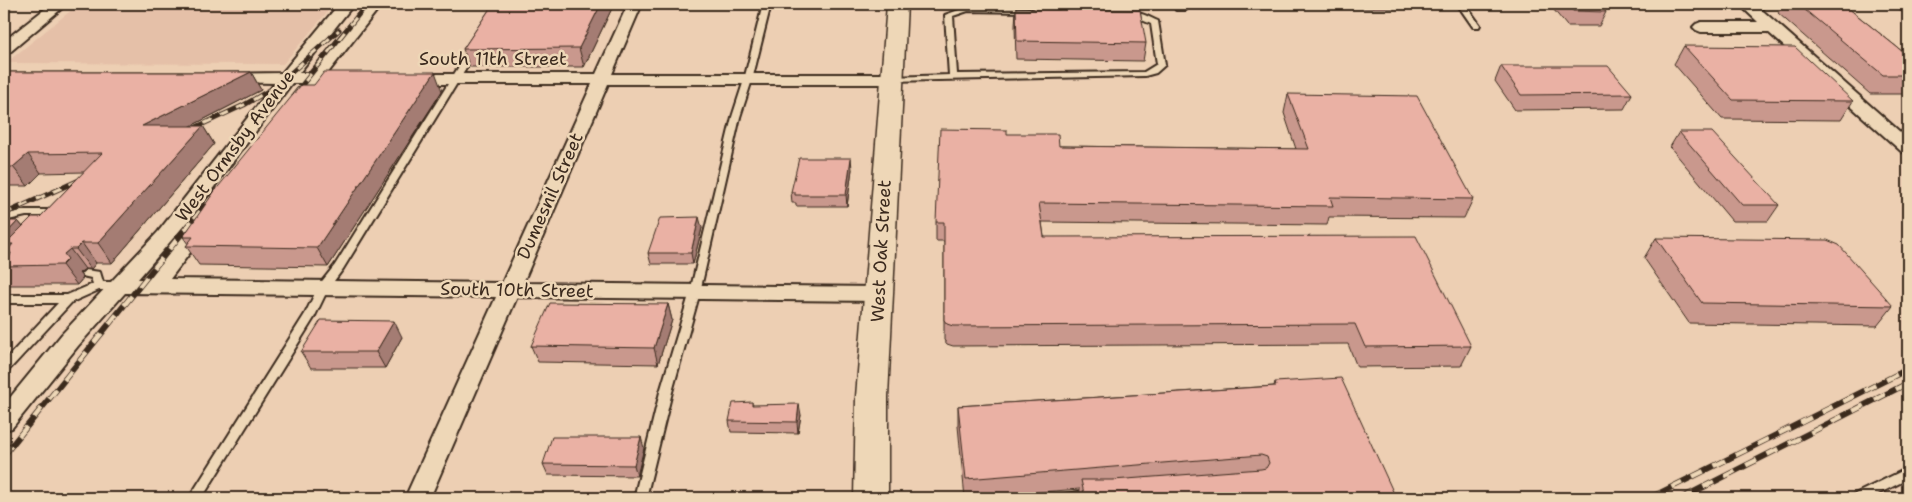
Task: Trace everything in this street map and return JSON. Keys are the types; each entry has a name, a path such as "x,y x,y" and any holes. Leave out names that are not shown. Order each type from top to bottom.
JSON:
{"main road":[{"name":"West Oak Street","path":"871,498 872,397 897,4"}],"street":[{"path":"4,49 60,4"},
{"name":"West Ormsby Avenue","path":"4,421 70,340 144,261 214,176 287,77 347,4"},
{"name":"West Ormsby Avenue","path":"297,102 375,4"},
{"name":"Dumesnil Street","path":"418,498 635,4"},
{"path":"1746,4 1908,148"},
{"path":"1701,27 1773,27"},
{"path":"211,77 360,78"},
{"name":"South 11th Street","path":"397,78 601,80 892,79"},
{"name":"West Ormsby Avenue","path":"155,285 213,209"},
{"path":"120,286 155,285"},
{"name":"South 10th Street","path":"155,285 509,291 878,294"}],"lane":[{"path":"640,498 666,392 695,292 736,117 748,80 767,4"},
{"path":"1461,4 1476,25"},
{"path":"953,77 949,14 966,9 1035,10"},
{"path":"892,79 1091,76 1144,74 1153,71 1161,65 1155,23 1137,15 1118,14"},
{"path":"195,498 310,314 323,288 339,267 481,37"},
{"path":"4,218 26,213 62,213 49,226"},
{"path":"86,274 96,274 98,286"},
{"path":"4,299 68,299 98,286 120,286"},
{"path":"4,368 68,299"},
{"path":"1859,498 1908,473"},
{"path":"1070,498 1103,494"}],"shaded area":[{"path":"79,4 334,4 283,64 6,63"}],"building":[{"path":"493,4 601,4 579,48 463,49"},
{"path":"1567,4 1599,4 1606,12 1573,11"},
{"path":"1798,4 1843,4 1908,56 1908,75 1883,75"},
{"path":"1016,9 1140,10 1146,43 1017,41"},
{"path":"1684,46 1795,47 1853,101 1733,100"},
{"path":"1501,66 1608,66 1632,94 1521,95"},
{"path":"4,72 251,72 142,126 203,126 98,243 82,243 76,249 70,249 64,254 68,259 62,265 4,266 4,257 10,256 11,253 8,250 13,244 5,244 32,217 40,217 102,153 28,154 13,167 4,167"},
{"path":"324,72 435,72 317,248 186,246 193,237 183,237 214,192 301,85 314,85"},
{"path":"1288,94 1417,96 1473,199 1330,197 1333,206 1039,203 1044,237 1416,236 1471,346 1365,347 1355,324 953,326 947,324 944,320 944,222 936,222 940,129 1007,130 1007,134 1058,134 1059,146 1309,149"},
{"path":"1679,132 1712,132 1779,205 1742,205"},
{"path":"799,158 851,158 846,195 795,195 795,192 791,192"},
{"path":"699,217 691,253 648,253 660,218"},
{"path":"4,221 18,221 4,236"},
{"path":"1656,238 1827,240 1839,245 1893,306 1702,303"},
{"path":"550,303 668,304 654,348 531,346"},
{"path":"321,320 394,321 376,352 301,352"},
{"path":"1341,378 1396,498 1085,498 1081,480 1113,480 1266,468 1269,463 1267,457 1261,455 966,479 958,406 1276,386 1275,382"},
{"path":"752,402 752,405 799,404 797,422 729,421 733,403"},
{"path":"552,437 641,437 634,465 543,464"}],"railway":[{"path":"294,95 367,4"},
{"path":"188,131 244,105 275,87 339,30"},
{"path":"4,214 88,176"},
{"path":"194,218 217,190"},
{"path":"4,455 195,217"},
{"path":"1650,498 1908,369"},
{"path":"1682,498 1908,383"}]}
